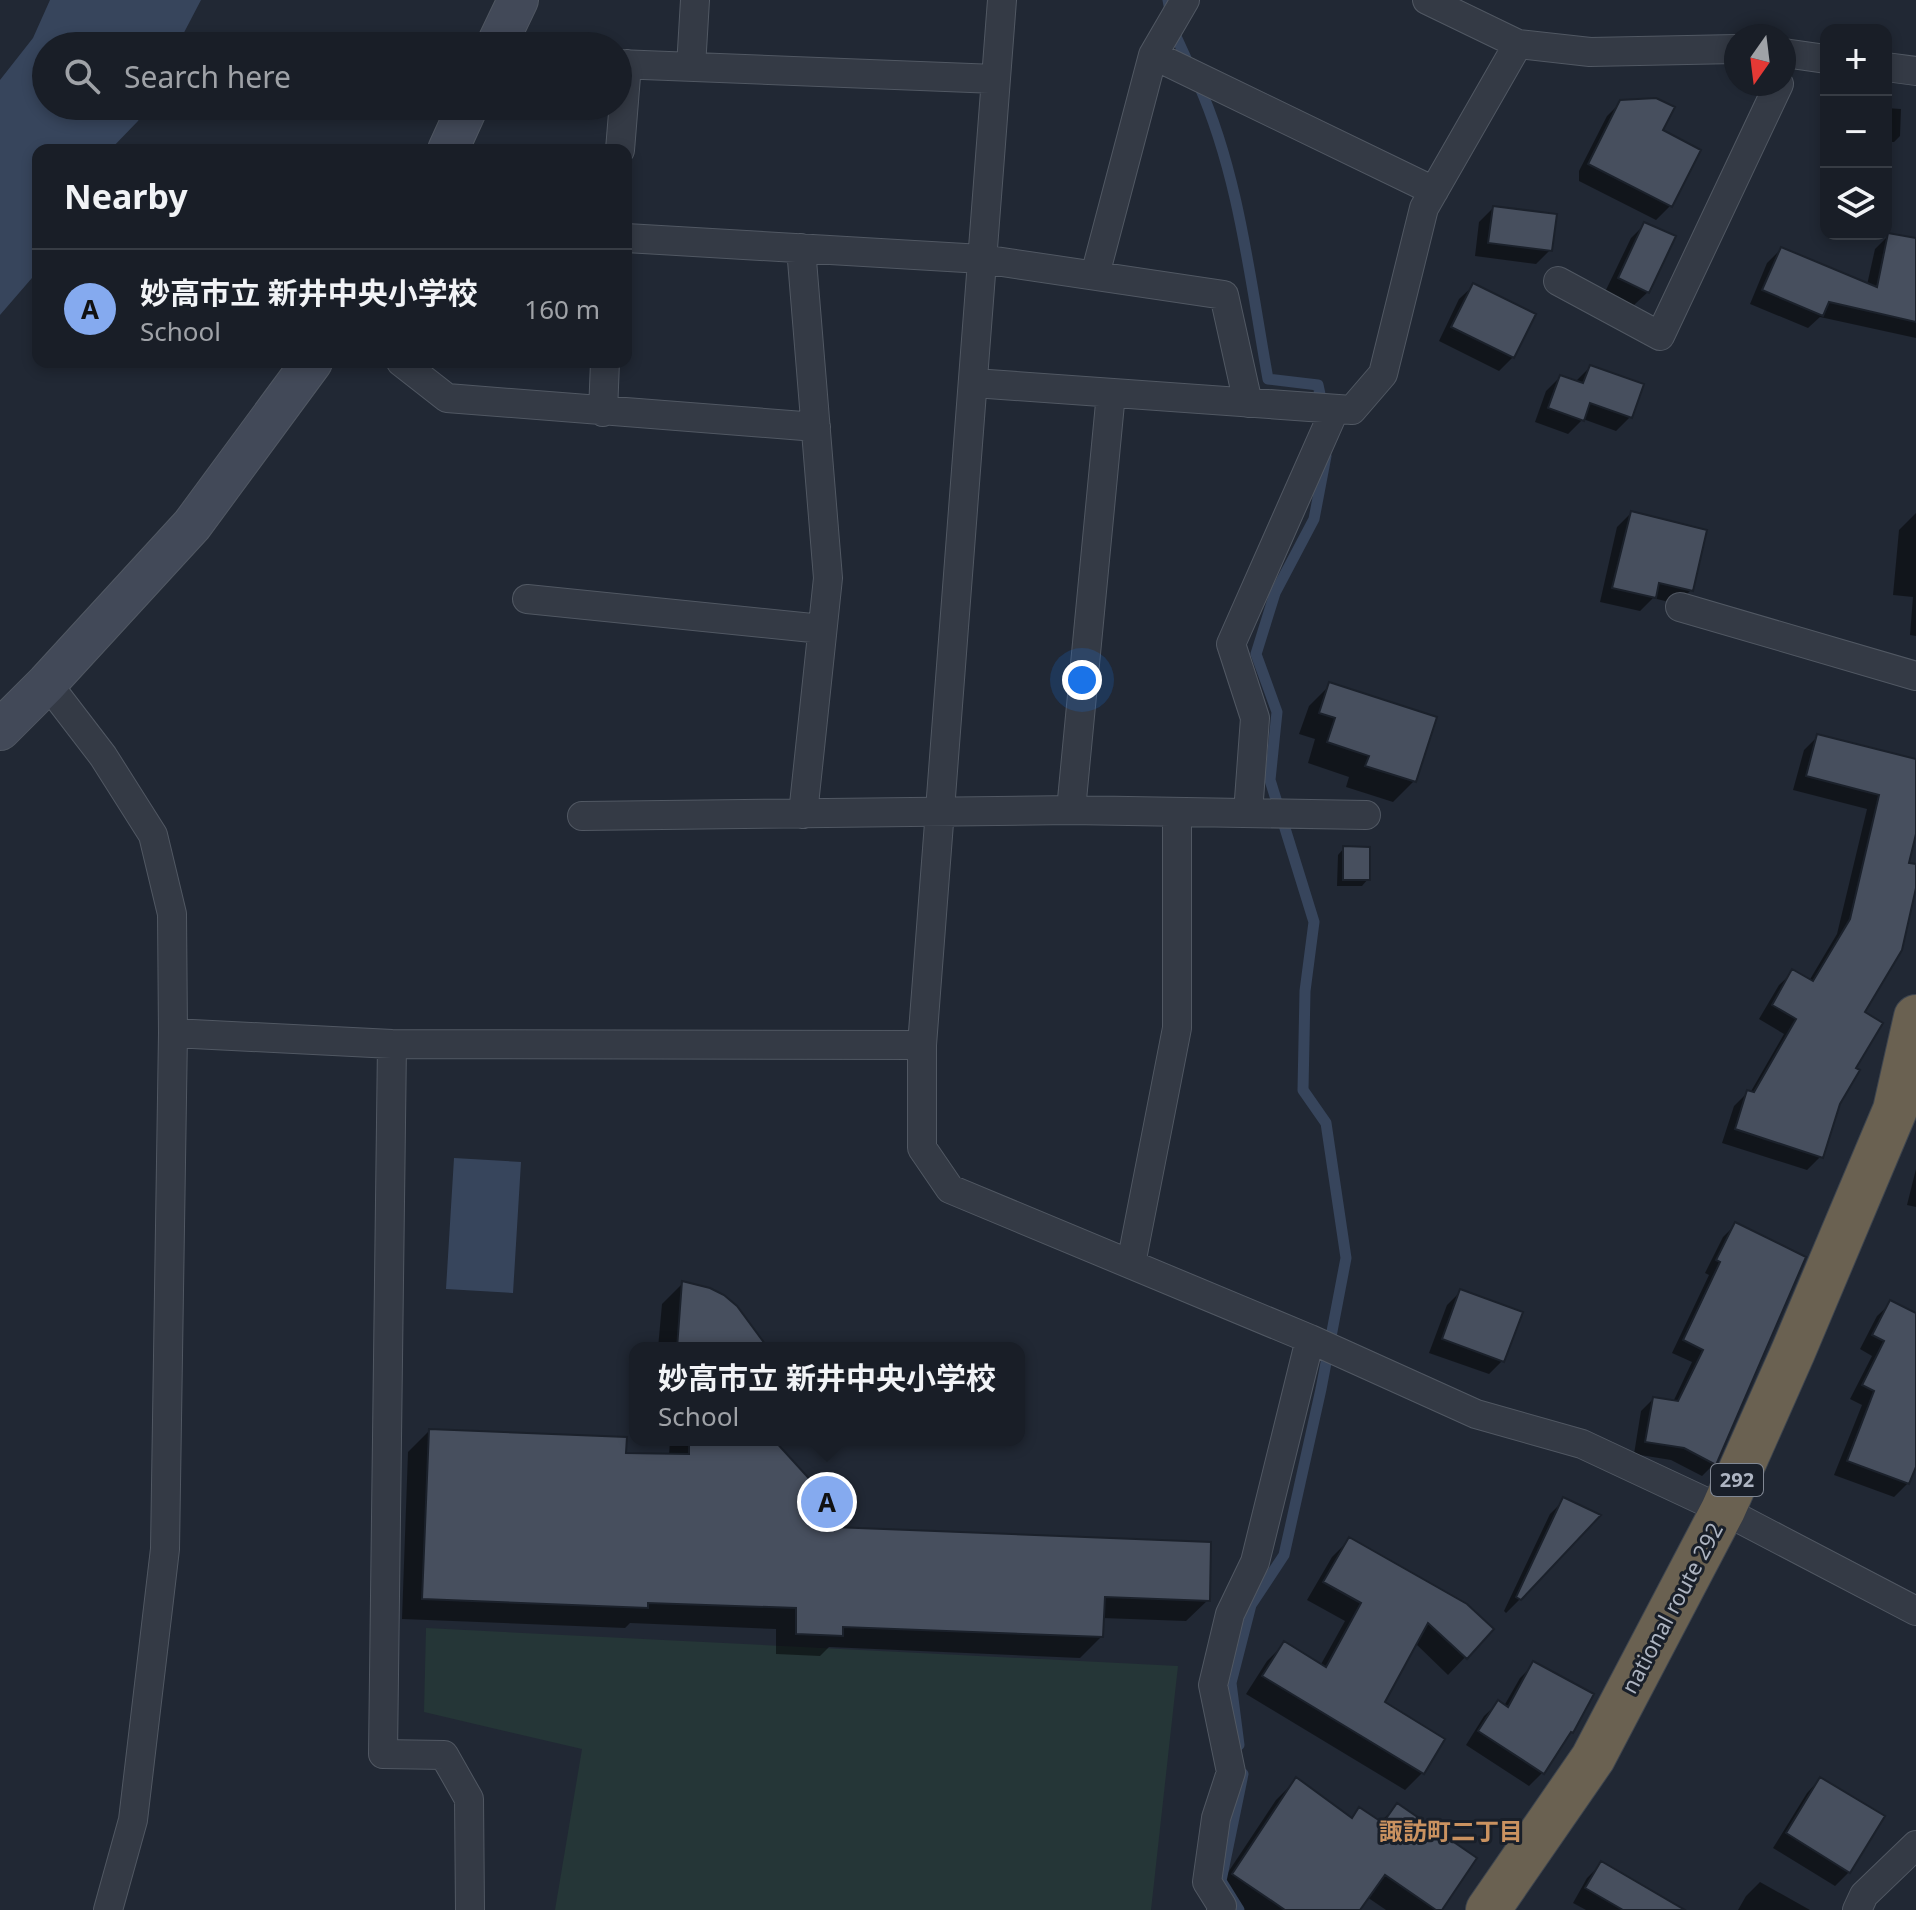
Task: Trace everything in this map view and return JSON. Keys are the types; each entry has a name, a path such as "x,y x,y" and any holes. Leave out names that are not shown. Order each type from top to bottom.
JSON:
{"highway":[{"name":"national route 292","path":"1488,1910 1593,1758 1723,1510 1895,1110 1916,1017"}],"street":[{"path":"503,32 518,0"},
{"path":"691,67 695,0"},
{"path":"1002,0 922,1045 922,1148 950,1189 1310,1339 1476,1414 1582,1444 1723,1510 1916,1611"},
{"path":"1095,275 1153,55 1185,0"},
{"path":"1427,0 1518,44 1590,52 1724,49"},
{"path":"974,383 1352,410 1383,374 1424,208 1518,44"},
{"path":"1153,55 1434,191"},
{"path":"1796,60 1820,59"},
{"path":"632,64 996,79"},
{"path":"1892,68 1916,71"},
{"path":"1558,281 1660,336 1773,96"},
{"path":"451,144 462,120"},
{"path":"620,144 621,120"},
{"path":"632,238 982,259 1224,295 1248,403"},
{"path":"801,248 828,578 803,814"},
{"path":"0,730 192,525 308,368"},
{"path":"409,368 447,398 816,427"},
{"path":"603,412 605,368"},
{"path":"1071,810 1111,393"},
{"path":"1248,813 1255,718 1231,644 1335,409"},
{"path":"527,599 822,629"},
{"path":"1680,607 1916,676"},
{"path":"47,683 103,756 153,835 172,914 165,1549 133,1820 108,1910"},
{"path":"582,816 1071,810 1366,815"},
{"path":"1131,1264 1177,1028 1177,812"},
{"path":"173,1033 392,1044 922,1045"},
{"path":"392,1044 383,1754 444,1755 469,1799 470,1910"},
{"path":"1221,1910 1222,1906 1207,1882 1216,1818 1231,1772 1213,1685 1230,1614 1255,1562 1310,1339"},
{"path":"1857,1910 1864,1895 1916,1845"}],"shaded area":[{"path":"426,1628 1178,1666 1151,1910 555,1910 582,1749 424,1712"}],"water":[{"path":"50,0 201,0 184,32 36,32"},
{"path":"32,39 32,120 139,120 116,144 32,144 32,278 0,315 0,80"},
{"path":"454,1158 521,1162 513,1293 446,1289"}],"building":[{"path":"1656,98 1675,107 1663,130 1701,150 1672,207 1588,164 1620,100"},
{"path":"1493,206 1557,214 1552,251 1488,243"},
{"path":"1644,222 1676,236 1649,293 1618,278"},
{"path":"1892,234 1916,238 1916,322 1829,302 1823,316 1762,290 1781,247 1877,287 1887,240 1892,240"},
{"path":"1473,283 1536,314 1514,358 1451,327"},
{"path":"1590,365 1644,384 1632,418 1590,403 1584,421 1548,408 1560,375 1583,383"},
{"path":"1631,511 1707,530 1693,591 1659,583 1656,598 1612,588"},
{"path":"1329,682 1437,717 1416,782 1365,766 1369,756 1327,742 1335,718 1319,713"},
{"path":"1817,734 1916,759 1916,834 1909,863 1916,864 1916,888 1902,950 1865,1012 1883,1023 1856,1068 1860,1070 1840,1104 1823,1158 1735,1129 1747,1090 1754,1092 1796,1019 1772,1005 1792,969 1813,981 1850,919 1879,795 1806,776"},
{"path":"1343,846 1370,847 1370,880 1343,880"},
{"path":"1735,1222 1806,1257 1716,1465 1684,1448 1645,1442 1653,1397 1678,1401 1703,1350 1683,1340 1720,1262 1716,1260"},
{"path":"682,1281 724,1295 737,1306 764,1342 677,1342"},
{"path":"1460,1289 1523,1312 1504,1362 1442,1339"},
{"path":"1890,1300 1916,1313 1916,1467 1909,1484 1847,1461 1874,1391 1862,1385 1884,1341 1872,1335"},
{"path":"429,1429 627,1437 626,1453 689,1454 689,1446 779,1446 835,1507 834,1527 1211,1542 1210,1601 1105,1597 1103,1637 843,1627 843,1636 796,1634 796,1608 648,1603 648,1608 422,1599"},
{"path":"1563,1497 1601,1515 1521,1600 1516,1597"},
{"path":"1349,1537 1467,1604 1494,1629 1467,1659 1428,1623 1385,1702 1445,1739 1424,1774 1262,1676 1284,1641 1326,1667 1361,1603 1323,1582"},
{"path":"1533,1661 1594,1694 1573,1733 1544,1774 1478,1731 1498,1700 1508,1707"},
{"path":"1296,1777 1352,1818 1359,1807 1383,1823 1397,1803 1477,1858 1442,1910 1436,1910 1385,1875 1360,1910 1285,1910 1232,1874"},
{"path":"1820,1777 1885,1816 1850,1873 1786,1833"},
{"path":"1601,1861 1685,1910 1623,1910 1585,1888"}],"waterway":[{"path":"1168,0 1174,32 1190,67"},
{"path":"1198,83 1224,154 1233,191 1268,379 1318,385 1323,408"},
{"path":"1239,1745 1231,1683 1251,1605 1284,1555 1346,1258 1326,1123 1303,1090 1305,991 1314,922 1270,780 1277,712 1256,654 1275,593 1314,519 1326,456"},
{"path":"1239,1910 1221,1881 1243,1774"}],"place":[{"name":"妙高市立 新井中央小学校","path":"827,1502"}],"district":[{"name":"諏訪町二丁目","path":"1451,1832"}]}
